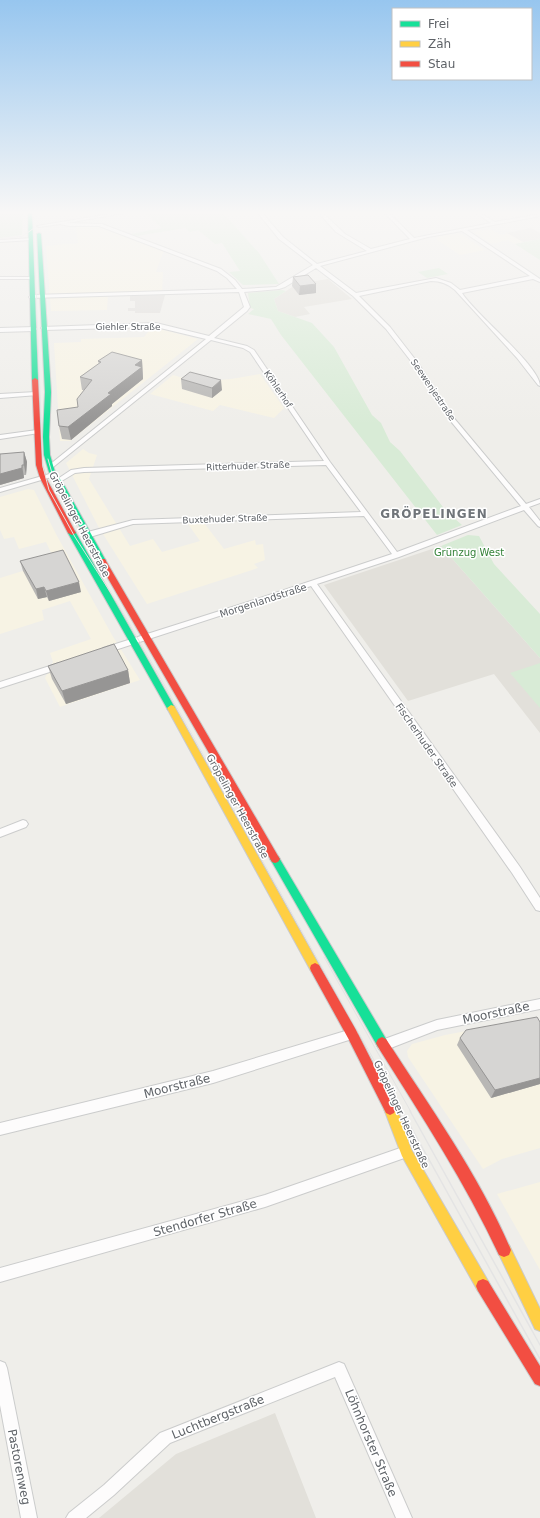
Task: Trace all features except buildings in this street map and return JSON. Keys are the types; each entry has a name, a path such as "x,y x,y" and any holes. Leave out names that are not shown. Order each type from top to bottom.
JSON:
{"main road":[{"name":"Gröpelinger Heerstraße","path":"32,284 37,432 39,465 43,478 102,590 133,641 352,1034 395,1118 406,1152 489,1296 540,1379"},
{"name":"Gröpelinger Heerstraße","path":"43,284 48,408 46,421 47,456 53,474 383,1045 458,1162 481,1202 540,1324"}],"street":[{"path":"0,490 53,474 87,437 247,307 242,290 236,284"},
{"path":"32,297 242,290 277,288 286,284"},
{"name":"Seewenjestraße","path":"341,284 373,311 399,341 416,364 451,418 540,525"},
{"path":"355,295 412,284"},
{"path":"449,284 460,292 462,297 519,357 540,384"},
{"path":"460,292 500,284"},
{"name":"Giehler Straße","path":"44,328 156,325 210,338"},
{"path":"0,330 34,329"},
{"name":"Köhlerhof","path":"210,338 245,347 252,351 328,463"},
{"path":"0,396 36,394"},
{"path":"0,437 37,432"},
{"path":"328,463 396,555"},
{"name":"Ritterhuder Straße","path":"53,474 84,470 328,463"},
{"name":"Morgenlandstraße","path":"95,654 313,584 396,555 540,501"},
{"name":"Buxtehuder Straße","path":"87,535 133,522 366,514"},
{"name":"Fischerhuder Straße","path":"313,584 516,870 540,907"},
{"path":"0,685 66,664"},
{"path":"0,833 23,824"},
{"name":"Moorstraße","path":"383,1045 437,1025 540,1004"},
{"name":"Moorstraße","path":"0,1129 216,1076 352,1034"},
{"name":"Stendorfer Straße","path":"0,1275 265,1201 406,1152"},
{"name":"Pastorenweg","path":"0,1368 29,1518"},
{"name":"Luchtbergstraße","path":"74,1518 109,1490 165,1438 339,1368"},
{"name":"Löhnhorster Straße","path":"339,1368 404,1518"}],"shaded area":[{"path":"49,284 162,284 162,294 108,296 107,310 51,311"},
{"path":"297,284 334,284 352,299 304,307 310,314 295,317 278,311 274,299"},
{"path":"165,295 160,313 135,313 135,311 128,311 128,308 135,308 135,301 130,301 130,296"},
{"path":"152,327 198,339 70,441 60,441 54,343 81,342 81,339 144,337"},
{"path":"260,374 284,408 274,418 220,405 213,411 150,394 173,375 197,382 231,379"},
{"path":"83,449 89,453 97,455 89,479 130,546 153,539 162,552 200,541 188,524 204,523 224,549 255,540 256,545 263,544 265,560 254,564 258,568 147,604 98,526 66,463"},
{"path":"28,489 34,490 56,534 112,635 140,680 60,707 45,678 53,662 50,653 91,639 70,601 42,610 44,620 0,634 0,578 55,561 46,542 19,549 14,537 4,539 0,530 0,497"},
{"path":"441,546 540,658 540,733 494,674 408,701 324,585"},
{"path":"536,1018 540,1027 540,1148 502,1159 483,1169 408,1057 407,1051 412,1044 445,1035"},
{"path":"540,1182 540,1270 497,1194"},
{"path":"275,1413 316,1518 99,1518 176,1454"}],"green space":[{"path":"242,284 279,284 243,285"},
{"path":"282,290 286,291 274,299 278,311 312,323 334,347 372,415 381,423 390,442 400,451 446,511 462,525 437,535 281,335 271,319 248,314 254,309 250,308 248,293"},
{"name":"Grünzug West","path":"468,535 479,536 494,564 540,614 540,658 441,546"},
{"path":"540,663 540,708 510,673"}],"tram line":[{"path":"36,284 43,467 49,490 75,537 118,604 161,679 403,1112"},
{"path":"48,459 57,491 91,551"},
{"path":"324,957 411,1112"},
{"path":"402,1111 540,1359"},
{"path":"410,1111 540,1345"}],"traffic: fast":[{"path":"32,284 35,380"},
{"path":"42,284 48,392 46,437 47,455 52,472 61,485 102,561"},
{"path":"72,533 171,708"},
{"path":"275,859 382,1043"}],"traffic: slow":[{"path":"171,708 315,968"},
{"path":"390,1109 406,1152 483,1286"},
{"path":"504,1250 540,1324"}],"traffic: jam":[{"path":"35,380 39,465 43,478 72,533"},
{"path":"102,561 275,859"},
{"path":"315,968 352,1034 390,1109"},
{"path":"382,1043 458,1162 488,1216 504,1250"},
{"path":"483,1286 540,1379"}],"district":[{"name":"GRÖPELINGEN","path":"434,514"}]}
